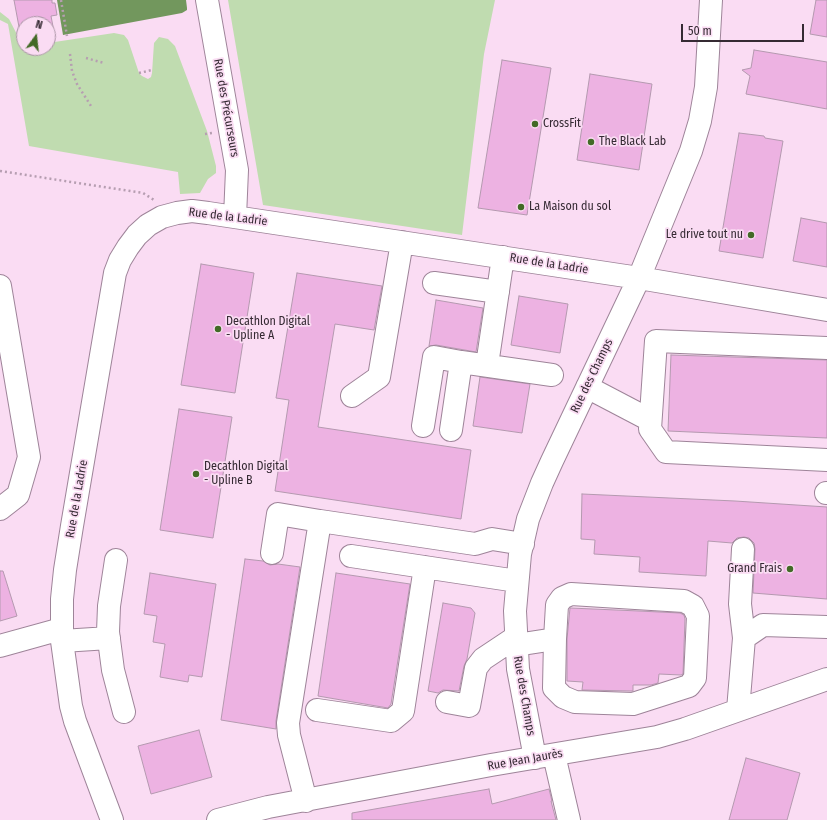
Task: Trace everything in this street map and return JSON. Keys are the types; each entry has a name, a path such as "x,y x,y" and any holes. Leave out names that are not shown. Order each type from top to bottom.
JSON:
{"street":[{"name":"Rue des Précurseurs","path":"207,0 237,170 235,217"},
{"name":"Rue des Champs","path":"569,820 544,756 518,670 515,611 522,544 528,519 542,483 639,278 686,166 700,121 706,80 711,0"},
{"name":"Rue de la Ladrie","path":"112,820 75,721 68,691 62,635 62,600 65,570 115,274 120,260 128,247 137,235 148,225 177,213 192,211 639,278 827,310"},
{"path":"352,396 379,377 402,242"},
{"path":"487,365 503,257"},
{"path":"434,283 498,292"},
{"path":"0,286 29,457 18,495 0,509"},
{"path":"827,348 656,341 650,420 650,429 666,452 827,460"},
{"path":"423,426 434,357 552,375"},
{"path":"451,430 461,362"},
{"path":"587,387 650,420"},
{"path":"272,552 278,514 476,544 492,539 522,544"},
{"path":"306,800 289,735 288,723 320,521"},
{"path":"738,710 744,638 740,604 743,549"},
{"path":"351,556 517,581"},
{"path":"116,560 109,606 108,632 113,670 124,712"},
{"path":"317,710 391,721 403,711 426,567"},
{"path":"571,594 684,600 693,606 698,616 695,678 689,686 633,704 575,702 563,698 554,688 555,639 558,605 562,598 571,594"},
{"path":"744,638 763,625 827,627"},
{"path":"0,646 62,635 109,638"},
{"path":"447,702 469,706 476,668 483,659 516,641 555,639"},
{"name":"Rue Jean Jaurès","path":"218,820 306,800 544,756 657,737 685,729 827,679"}],"path":[{"path":"61,0 68,36"},
{"path":"70,54 72,71 77,84 90,106"},
{"path":"86,58 104,63"},
{"path":"139,73 152,70"},
{"path":"0,171 143,193 177,213"}],"shaded area":[{"path":"57,0 186,0 187,10 182,13 63,35"},
{"path":"228,0 495,0 484,54 462,235 263,205"},
{"path":"0,12 9,19 16,33 16,56 56,56 56,42 114,33 124,35 128,40 139,73 148,79 151,77 152,73 154,43 159,37 168,39 175,46 207,131 216,166 216,173 208,179 200,193 180,194 178,172 29,146 8,24 0,20"}],"building":[{"path":"14,0 52,0 52,3 55,3 57,15 17,16"},
{"path":"816,0 827,0 827,37 810,34"},
{"path":"754,50 827,62 827,109 746,94 750,76 742,70 751,68"},
{"path":"502,60 551,68 527,215 478,208"},
{"path":"590,74 652,84 639,170 577,160"},
{"path":"739,133 764,136 765,138 783,141 763,258 719,251"},
{"path":"801,218 827,223 827,267 793,261"},
{"name":"Decathlon Digital - Upline A","path":"201,264 254,273 235,393 181,385"},
{"path":"297,273 382,286 374,330 335,324 318,427 471,450 461,519 275,491 289,400 276,398"},
{"path":"519,296 568,304 560,353 511,345"},
{"path":"436,300 483,308 476,352 436,345 429,346"},
{"path":"671,355 827,360 827,438 668,431"},
{"path":"480,377 530,384 522,433 473,426"},
{"name":"Decathlon Digital - Upline B","path":"179,409 232,417 213,538 160,530"},
{"path":"582,494 827,507 827,599 753,593 755,549 754,543 749,538 744,537 737,538 732,543 708,541 706,576 639,572 640,557 594,554 595,540 581,539"},
{"path":"245,559 263,561 270,565 278,564 300,567 276,729 221,720"},
{"path":"0,571 3,571 17,616 0,621"},
{"path":"150,573 216,584 202,677 189,675 188,682 160,677 165,644 153,642 157,616 144,614"},
{"path":"336,573 410,584 391,704 388,708 318,696"},
{"path":"443,603 471,608 475,613 467,659 464,666 459,691 443,690 438,693 428,691"},
{"path":"570,608 680,613 684,615 683,674 659,674 658,683 651,685 633,685 633,691 582,690 583,682 567,681 567,639"},
{"path":"199,730 212,777 151,794 138,746"},
{"path":"746,758 800,773 787,820 729,820"},
{"path":"489,789 492,804 549,789 556,820 352,820 352,813"}],"place":[{"name":"CrossFit","path":"535,124"},
{"name":"The Black Lab","path":"591,142"},
{"name":"La Maison du sol","path":"521,207"},
{"name":"Le drive tout nu","path":"751,235"},
{"name":"Decathlon Digital - Upline A","path":"218,329"},
{"name":"Decathlon Digital - Upline B","path":"196,474"},
{"name":"Grand Frais","path":"790,569"}]}
